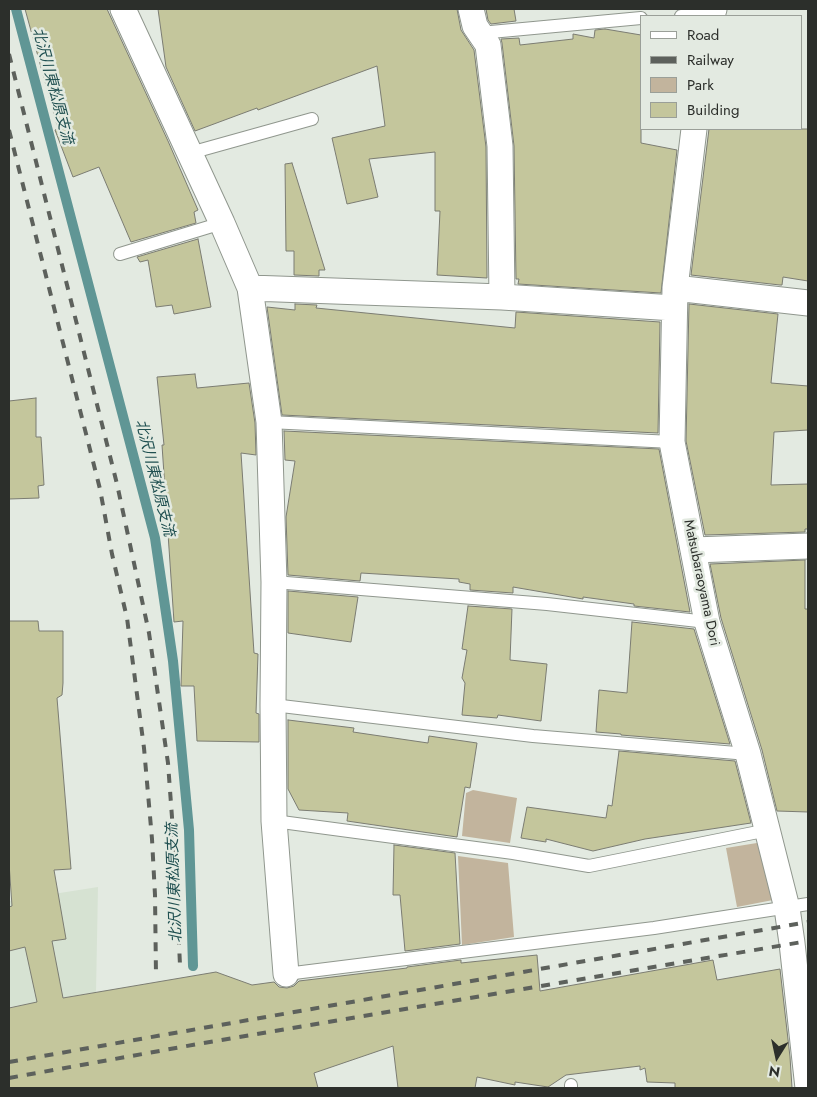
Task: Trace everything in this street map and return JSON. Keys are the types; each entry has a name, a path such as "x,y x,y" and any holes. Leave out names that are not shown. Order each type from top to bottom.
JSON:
{"street":[{"path":"123,9 250,288 269,422 274,582 274,821 286,974"},
{"path":"471,9 475,26 488,44 500,146 502,298"},
{"name":"Matsubaraoyama Dori","path":"694,130 674,298 672,442 707,622 748,754 768,830 798,906 792,943 806,1039 808,1088"},
{"path":"250,288 502,298 674,298 808,303"},
{"path":"693,550 808,546"}],"lane":[{"path":"692,15 713,13"},
{"path":"480,33 640,18"},
{"path":"190,153 312,119"},
{"path":"120,254 222,223"},
{"path":"269,422 672,442"},
{"path":"274,582 547,604 707,622"},
{"path":"273,705 533,736 748,754"},
{"path":"274,821 513,853 589,866 768,830"},
{"path":"286,974 654,928 798,906"}],"shaded area":[{"path":"98,887 96,992 9,1007 9,901"}],"green space":[{"path":"473,790 517,798 510,843 462,836 466,793"},
{"path":"763,842 773,900 737,907 726,848"},
{"path":"458,856 508,863 514,937 462,945"}],"building":[{"path":"25,9 107,9 198,210 194,212 196,223 131,242 99,167 73,177 55,130 58,129"},
{"path":"158,9 457,9 461,30 474,50 486,147 487,278 437,275 440,211 435,211 435,152 369,159 378,197 347,204 332,138 385,126 377,66 195,131 166,67"},
{"path":"486,9 514,9 516,21 491,24 488,20"},
{"path":"605,29 640,35 641,143 677,150 661,293 518,284 519,279 516,279 514,146 501,39 519,38 520,45 573,39 573,34 594,38 595,30"},
{"path":"808,129 808,281 783,277 782,285 780,285 691,275 709,130"},
{"path":"292,163 325,270 319,270 319,276 294,275 294,251 286,251 285,164"},
{"path":"198,239 211,307 174,314 172,305 156,307 148,260 140,262 137,257"},
{"path":"295,304 317,305 316,308 515,328 516,312 660,322 658,433 282,415 267,307 295,310"},
{"path":"689,304 778,314 771,383 808,386 808,430 774,432 771,485 808,484 808,529 805,529 805,532 705,535 686,441"},
{"path":"195,374 197,388 249,383 255,423 256,455 241,453 254,653 258,654 256,713 259,714 259,742 197,741 194,686 181,686 183,621 174,622 162,445 164,445 157,377"},
{"path":"36,398 36,437 41,437 44,485 38,486 39,498 9,499 9,401"},
{"path":"284,431 659,449 690,612 634,606 634,604 583,597 583,599 513,587 513,593 470,590 470,584 459,582 459,579 361,573 360,581 288,575 286,517 295,461 285,460"},
{"path":"805,560 805,609 808,609 808,812 777,811 762,750 721,618 710,564"},
{"path":"288,591 358,597 351,642 288,633"},
{"path":"468,606 512,609 510,660 547,664 541,721 498,715 497,718 462,715 465,683 462,678 467,650 462,649"},
{"path":"9,621 38,621 39,631 63,631 62,695 57,698 71,869 54,870 66,939 52,941 63,998 216,972 252,985 274,982 279,987 287,988 294,986 299,981 461,960 461,963 537,955 540,991 713,960 717,980 780,969 792,1088 675,1088 675,1083 647,1082 645,1068 640,1070 640,1066 566,1075 548,1087 515,1082 515,1085 477,1077 475,1088 398,1088 393,1046 314,1073 318,1088 9,1088 9,1008 37,1002 25,947 9,951 9,907 12,906 9,863"},
{"path":"632,622 694,629 730,744 596,732 599,690 627,693"},
{"path":"288,720 354,728 353,732 428,743 429,736 477,743 470,788 465,787 457,837 347,821 348,813 299,810 288,789"},
{"path":"619,751 735,761 751,823 645,839 593,851 546,839 546,842 521,838 527,807 606,818 608,805 612,806"},
{"path":"394,845 455,853 460,944 405,951 400,895 393,895"}],"waterway":[{"name":"北沢川東松原支流","path":"16,9 155,538 173,661 189,830 193,966"}],"railway":[{"path":"9,54 117,484 149,633 168,763 180,965"},
{"path":"9,130 100,489 112,554 127,618 144,748 152,839 156,976"},
{"path":"9,1062 808,922"},
{"path":"9,1078 198,1044 808,941"}]}
